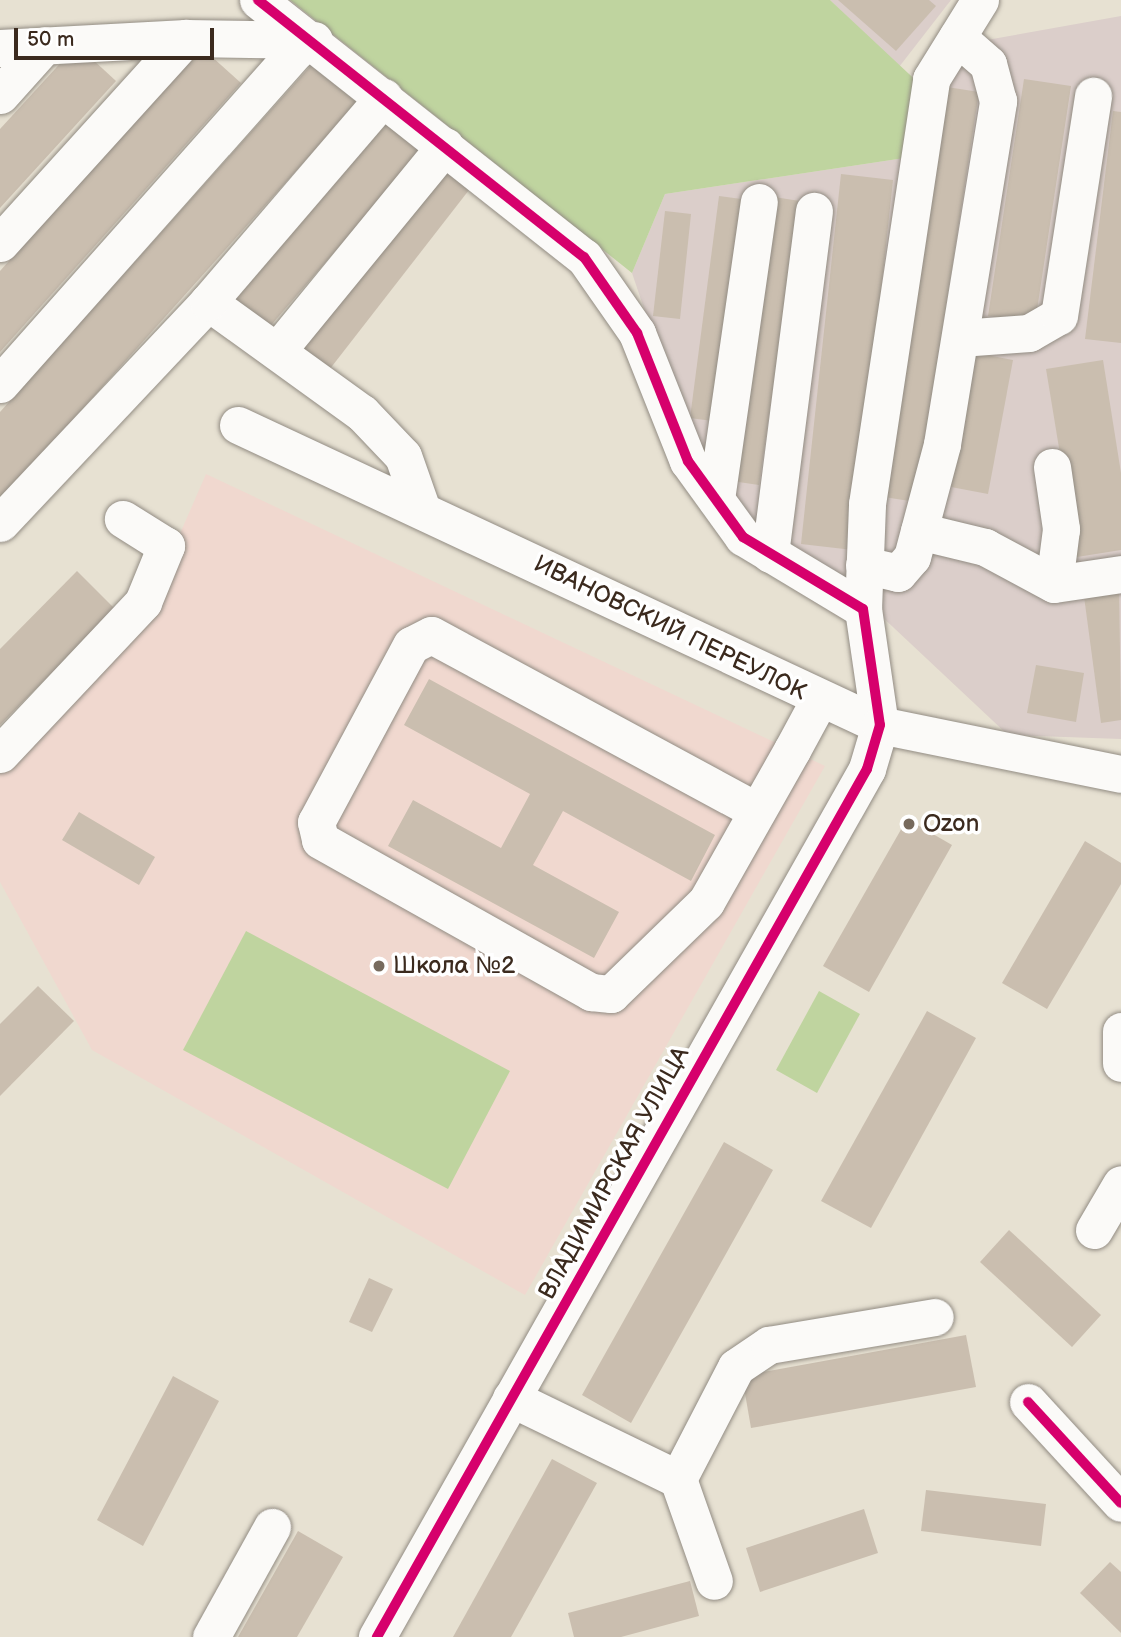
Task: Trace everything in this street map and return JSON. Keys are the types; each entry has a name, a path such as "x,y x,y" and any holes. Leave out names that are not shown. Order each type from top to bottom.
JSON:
{"street":[{"path":"258,0 584,257 637,333 688,461 743,537 863,609"},
{"path":"880,725 863,609 867,504 931,79 981,0"},
{"path":"864,565 898,573 912,557 960,338 998,101 988,64 957,37"},
{"path":"0,48 186,38 307,40"},
{"path":"0,243 186,38"},
{"path":"0,384 307,40"},
{"path":"0,95 45,46"},
{"path":"960,338 1029,333 1059,316 1093,96"},
{"path":"0,523 208,302 384,97"},
{"path":"276,351 445,146"},
{"path":"716,499 759,202"},
{"path":"771,554 814,211"},
{"path":"208,302 362,413 403,456 421,507"},
{"name":"ИВАНОВСКИЙ ПЕРЕУЛОК","path":"238,425 421,507 819,700 880,725 1121,774"},
{"path":"1052,467 1061,529 1054,584"},
{"path":"0,754 143,602 166,546 123,519"},
{"path":"919,531 985,547 1054,584 1121,574"},
{"path":"757,811 430,635 411,645 317,822 320,840 591,992 611,994 706,902 757,811 819,700"},
{"name":"ВЛАДИМИРСКАЯ УЛИЦА","path":"377,1637 867,769 880,725"},
{"path":"1121,1031 1121,1063"},
{"path":"1094,1230 1121,1185"},
{"path":"678,1479 736,1367 769,1345 935,1317"},
{"path":"511,1398 678,1479 715,1581"},
{"path":"1028,1402 1121,1503"},
{"path":"211,1637 272,1527"}],"shaded area":[{"path":"830,0 951,0 899,67"},
{"path":"1121,16 1121,739 1008,735 845,582 739,508 682,421 632,273 665,194 911,157 970,43"},
{"name":"Школа №2","path":"206,474 825,766 525,1295 92,1050 0,882 0,774 151,600"}],"green space":[{"path":"290,0 830,0 924,88 911,157 665,194 632,273"},
{"path":"246,931 510,1071 448,1189 183,1050"},
{"path":"819,991 860,1014 817,1093 776,1070"}],"building":[{"path":"838,0 929,0 936,6 896,51"},
{"path":"77,45 116,81 0,208 0,129"},
{"path":"201,47 241,83 0,352 0,271"},
{"path":"313,63 357,103 0,501 0,412"},
{"path":"1024,79 1071,86 1035,323 988,316"},
{"path":"947,87 979,92 916,502 884,497"},
{"path":"1113,111 1121,112 1121,343 1085,339"},
{"path":"383,117 422,151 266,331 227,297"},
{"path":"442,168 469,190 326,374 299,352"},
{"path":"841,174 893,180 853,550 801,544"},
{"path":"719,196 749,200 720,422 690,418"},
{"path":"774,197 800,201 759,485 732,481"},
{"path":"665,211 691,214 680,319 653,316"},
{"path":"976,353 1013,360 988,494 951,487"},
{"path":"1103,360 1121,473 1121,550 1077,557 1046,369"},
{"path":"77,571 115,609 0,725 0,649"},
{"path":"1119,584 1121,720 1101,723 1083,589"},
{"path":"1036,665 1084,673 1076,722 1027,713"},
{"path":"429,679 715,835 691,881 563,811 533,865 619,912 594,958 388,846 413,800 501,848 530,794 404,725"},
{"path":"79,812 155,857 139,885 62,840"},
{"path":"907,819 952,845 869,992 823,966"},
{"path":"1085,841 1121,863 1121,884 1047,1009 1002,983"},
{"path":"38,986 74,1021 0,1096 0,1024"},
{"path":"927,1011 976,1038 871,1228 821,1201"},
{"path":"724,1142 773,1170 631,1423 582,1395"},
{"path":"1009,1230 1101,1315 1072,1347 980,1262"},
{"path":"369,1278 393,1289 372,1332 349,1322"},
{"path":"966,1335 976,1387 751,1428 742,1376"},
{"path":"173,1376 219,1401 143,1546 97,1520"},
{"path":"552,1459 597,1483 511,1637 453,1637"},
{"path":"926,1490 1046,1504 1041,1546 921,1531"},
{"path":"864,1509 878,1553 760,1592 746,1548"},
{"path":"298,1531 343,1557 297,1637 238,1637"},
{"path":"1110,1562 1121,1572 1121,1633 1080,1593"},
{"path":"690,1581 699,1616 621,1637 574,1637 568,1613"}],"cycle path":[{"path":"258,0 584,257 637,333 688,461 743,537 863,609 880,725 867,769 377,1637"},
{"path":"1028,1402 1121,1503"}],"place":[{"name":"Ozon","path":"909,824"},
{"name":"Школа №2","path":"379,966"}]}
